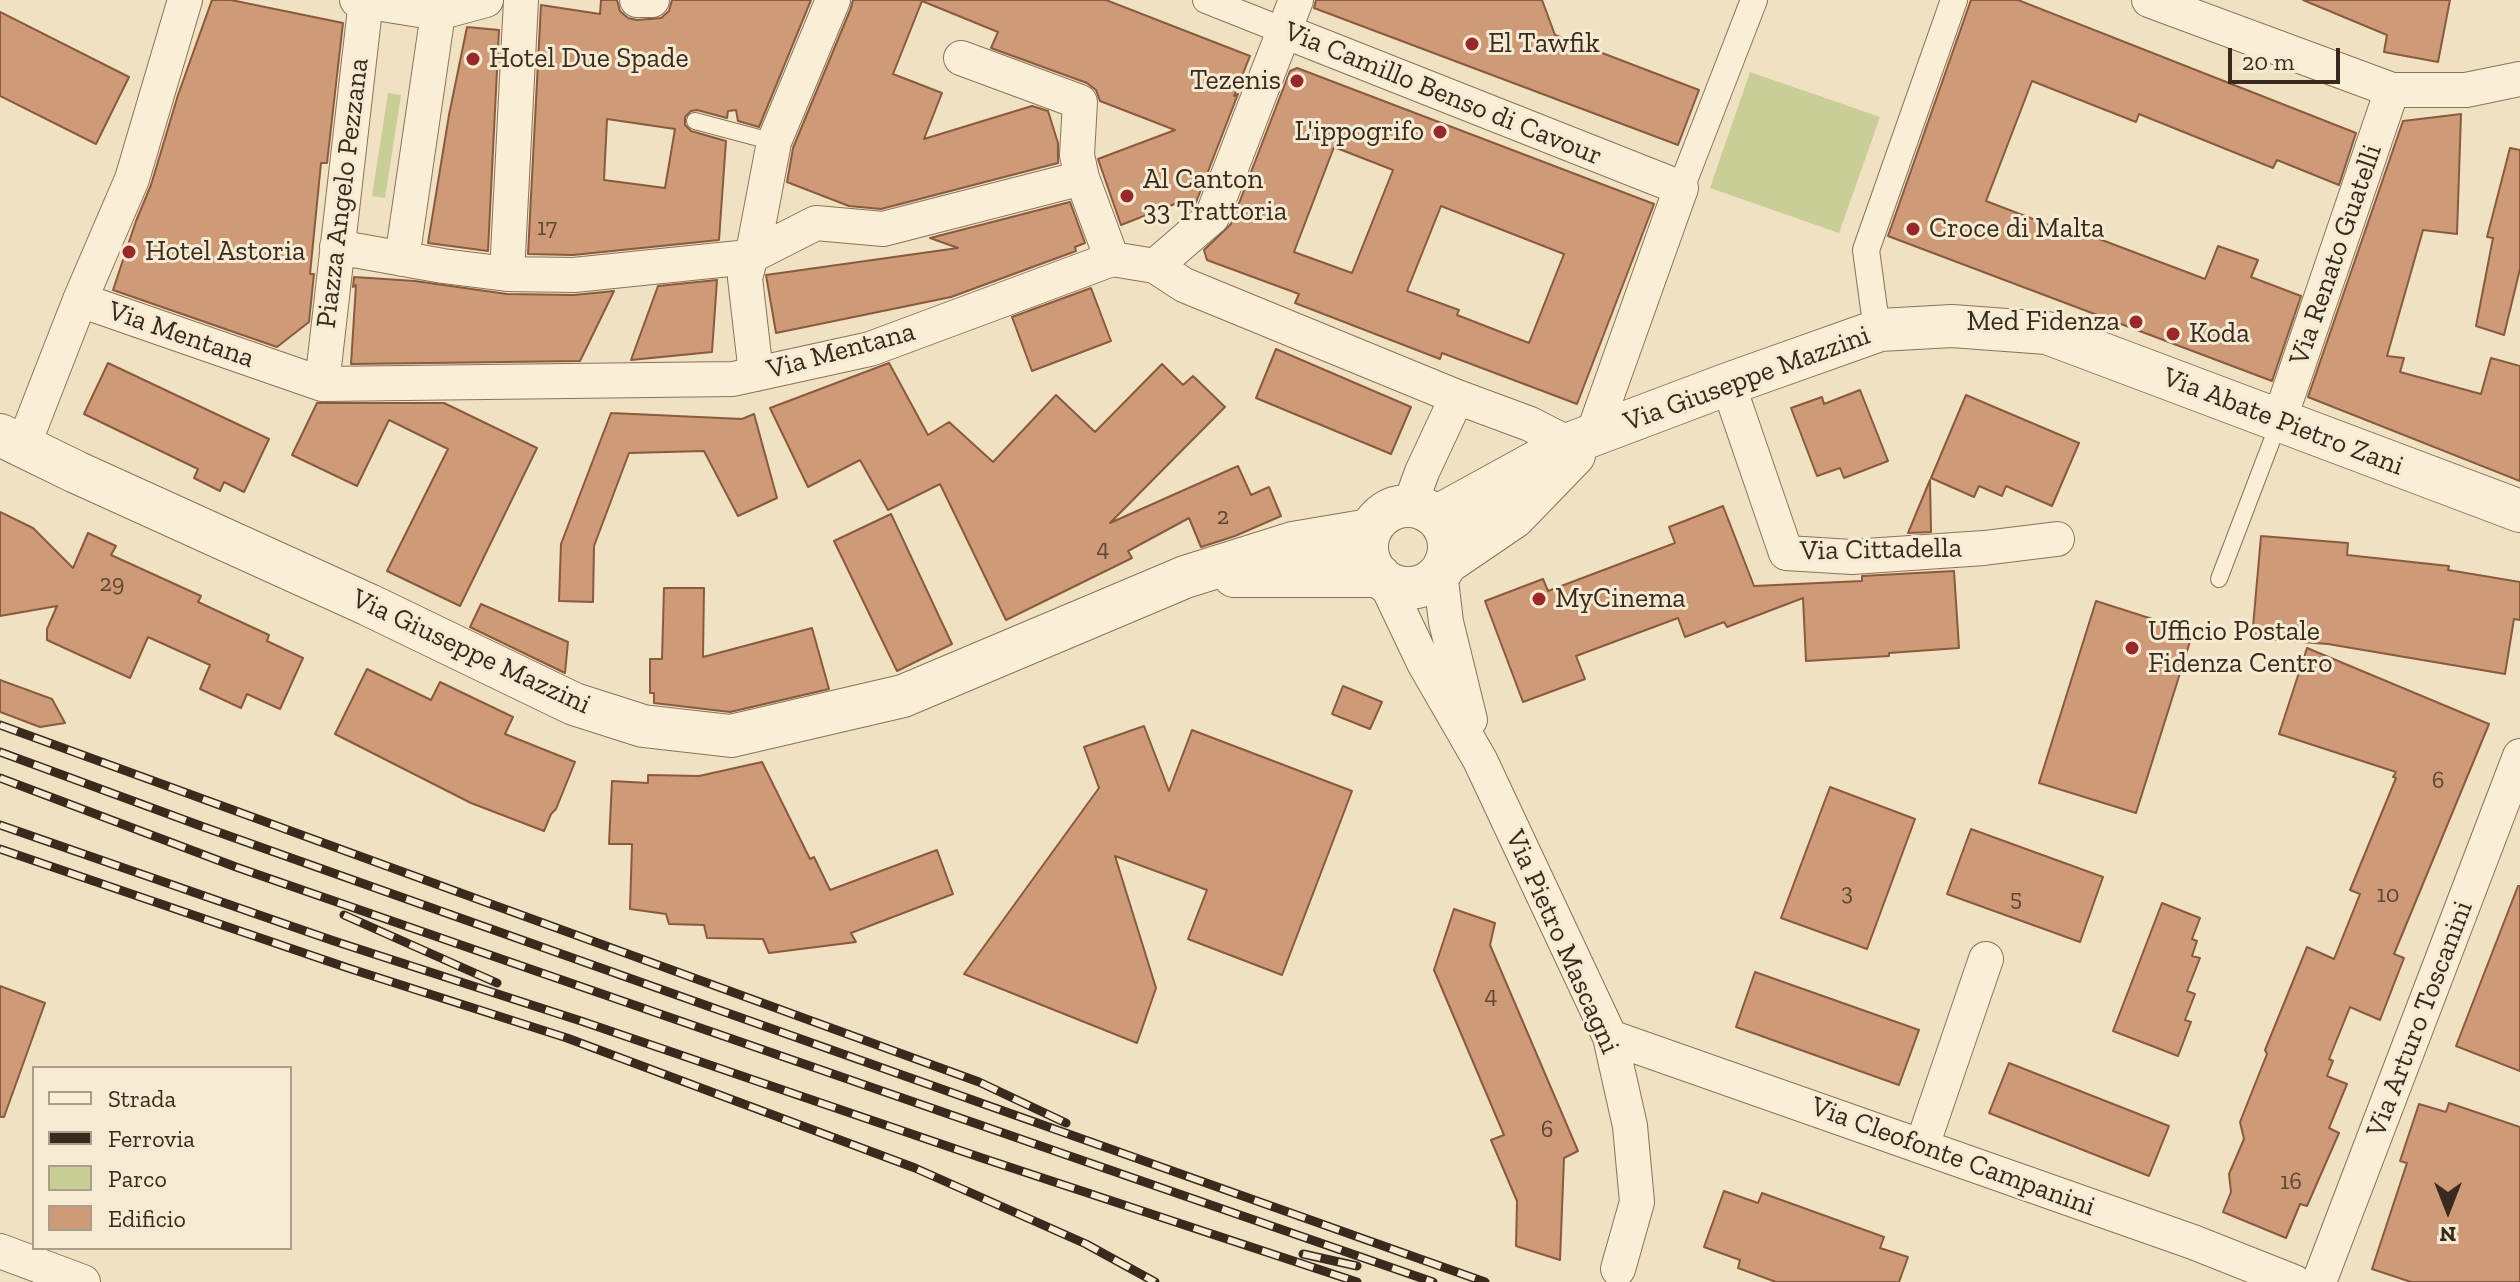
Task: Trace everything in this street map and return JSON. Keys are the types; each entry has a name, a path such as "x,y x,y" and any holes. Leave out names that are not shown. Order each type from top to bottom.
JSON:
{"street":[{"path":"12,440 80,300 132,179 185,0"},
{"path":"363,0 438,13 486,0"},
{"name":"Piazza Angelo Pezzana","path":"322,384 363,0"},
{"path":"507,274 521,0"},
{"path":"637,0 652,0"},
{"path":"756,374 745,278 749,257 755,242 774,142 833,0"},
{"name":"Via Camillo Benso di Cavour","path":"1206,0 1290,16 1681,188"},
{"path":"1580,440 1754,0"},
{"path":"1880,330 1866,250 1954,0"},
{"path":"2149,0 2392,90 2466,90 2520,79"},
{"path":"402,259 438,13"},
{"path":"1155,266 1212,217 1290,16"},
{"path":"961,58 1080,102 1077,155 1082,178 1112,259"},
{"name":"Via Renato Guatelli","path":"2279,421 2392,90"},
{"path":"337,247 507,274 574,275 749,257 816,223 883,229 1082,178"},
{"name":"Via Mentana","path":"80,300 322,384 733,379 870,349 1112,259 1155,266 1184,285 1457,397 1580,440"},
{"name":"Via Giuseppe Mazzini","path":"1423,511 1580,440 1880,330 1952,326 2047,333"},
{"name":"Via Abate Pietro Zani","path":"2047,333 2520,511"},
{"name":"Via Cittadella","path":"1728,384 1786,553 1852,557 1984,548 2057,539"},
{"path":"1423,511 1422,472 1457,397"},
{"name":"Via Giuseppe Mazzini","path":"12,440 369,605 574,704 643,726 731,736 903,696 1185,577 1293,543 1370,530"},
{"name":"Via Giuseppe Mazzini","path":"1443,568 1514,517 1580,440"},
{"path":"1389,510 1423,511 1446,532 1449,550 1443,568 1429,581 1410,587 1394,585 1374,569 1367,553 1370,530 1378,518 1389,510"},
{"name":"Via Pietro Mascagni","path":"1443,568 1446,622 1480,760"},
{"path":"1185,577 1382,578"},
{"name":"Via Pietro Mascagni","path":"1382,578 1424,663 1480,760 1610,1037 1630,1126 1637,1202 1618,1269"},
{"name":"Via Arturo Toscanini","path":"2319,1282 2520,756"},
{"path":"1922,1146 1986,959"},
{"name":"Via Cleofonte Campanini","path":"1610,1037 2193,1242 2294,1282"},
{"path":"0,1251 83,1282"}],"lane":[{"path":"695,121 774,142"},
{"path":"2219,579 2279,421"}],"green space":[{"path":"1750,72 1880,117 1839,233 1710,188"},
{"path":"388,93 401,95 385,198 372,196"}],"building":[{"path":"212,0 231,0 343,23 327,163 321,163 310,274 314,274 309,322 277,347 113,290"},
{"path":"601,0 617,0 620,11 628,18 637,20 661,18 669,11 672,0 811,0 759,127 738,121 736,110 728,111 727,118 697,110 685,117 685,125 691,131 726,141 719,240 573,255 528,254 541,5 600,14","holes":["607,119 675,129 665,188 604,180"]},
{"path":"853,0 1106,0 1250,56 1195,205 1189,210 1185,200 1121,225 1098,159 1175,130 1100,101 1096,90 1087,83 991,48 998,32 922,1 893,74 942,93 924,139 1032,106 1048,111 1058,143 1058,163 881,209 849,206 787,182 793,148"},
{"path":"1316,0 1542,0 1555,35 1699,90 1678,145 1314,8"},
{"path":"1971,0 2018,0 2356,133 2339,185 2277,160 2273,168 2139,114 2136,122 2032,81 1986,201 2085,239 2086,234 2205,279 2218,246 2258,260 2251,277 2301,296 2272,381 1888,236"},
{"path":"2303,0 2450,0 2438,62 2384,52 2387,35"},
{"path":"0,12 129,77 96,144 0,96"},
{"path":"467,27 499,30 488,251 428,243"},
{"path":"1297,68 1654,204 1577,404 1442,353 1440,359 1295,303 1299,294 1207,260 1204,250 1231,224 1290,71","holes":["1334,147 1393,170 1352,273 1294,252","1441,206 1564,254 1529,343 1457,315 1459,310 1407,291"]},
{"path":"2461,114 2457,234 2423,230 2387,356 2404,358 2400,372 2481,394 2491,358 2520,366 2520,481 2308,397 2403,121"},
{"path":"2510,148 2520,150 2520,269 2504,335 2476,326 2493,238 2487,237"},
{"path":"1070,202 1085,243 1075,247 1076,251 951,297 776,333 766,275 958,248 930,238"},
{"path":"354,277 415,281 507,294 574,295 614,291 580,361 351,364"},
{"path":"717,280 712,352 631,360 658,286"},
{"path":"1091,288 1111,341 1032,371 1012,317"},
{"path":"1276,349 1411,407 1391,454 1256,398"},
{"path":"108,363 269,439 244,492 224,482 220,491 194,478 198,469 84,414"},
{"path":"889,363 928,435 949,422 993,462 1056,395 1095,432 1162,364 1183,385 1193,376 1225,407 1110,523 1238,466 1251,495 1269,487 1281,516 1201,547 1189,518 1128,551 1132,558 1006,620 940,484 888,510 860,460 808,487 770,408"},
{"path":"1860,390 1888,461 1844,478 1840,468 1817,476 1791,408 1822,397 1824,404"},
{"path":"1966,395 2079,443 2052,506 2006,486 2002,496 1979,486 1974,497 1931,478"},
{"path":"317,403 444,403 537,448 460,606 387,571 448,449 389,420 357,486 292,455"},
{"path":"611,413 742,419 754,414 777,498 738,516 704,451 629,453 594,546 593,602 559,601 561,544"},
{"path":"1930,480 1931,532 1908,533"},
{"path":"1723,506 1754,586 1862,581 1862,576 1954,571 1959,648 1806,661 1803,598 1727,627 1724,622 1685,637 1678,618 1576,656 1585,679 1523,702 1485,601 1543,579 1548,591 1675,543 1669,527"},
{"path":"0,512 33,528 73,568 88,533 116,546 111,555 201,596 198,602 269,635 267,641 303,658 280,709 247,694 241,708 200,689 210,665 148,637 130,678 47,640 47,629 57,606 0,616"},
{"path":"891,514 952,644 897,671 834,541"},
{"path":"2261,536 2348,543 2347,555 2449,566 2448,570 2520,582 2520,620 2514,619 2505,674 2328,644 2252,638"},
{"path":"664,588 704,588 703,657 812,628 829,689 730,712 654,703 654,693 650,693 650,659 662,659"},
{"path":"2096,601 2193,632 2136,813 2039,783"},
{"path":"481,604 568,642 565,673 470,627"},
{"path":"2307,648 2489,724 2394,954 2404,958 2380,1020 2350,1007 2329,1059 2333,1061 2327,1076 2347,1084 2329,1128 2339,1133 2307,1206 2300,1204 2286,1238 2223,1212 2231,1192 2229,1174 2244,1139 2240,1122 2307,947 2334,959 2360,894 2350,890 2396,778 2393,777 2396,772 2279,734"},
{"path":"367,669 431,700 440,682 513,717 505,734 575,762 544,831 471,803 335,734"},
{"path":"0,680 52,699 65,723 40,727 0,712"},
{"path":"1343,686 1382,702 1370,729 1332,714"},
{"path":"1144,726 1169,791 1192,730 1352,791 1282,975 1188,939 1207,890 1115,856 1156,988 1137,1043 964,974 1099,788 1084,747"},
{"path":"762,762 810,859 814,857 830,890 937,850 953,894 851,933 856,942 769,953 763,939 707,938 704,925 669,924 666,914 630,909 632,844 609,844 612,781 648,783 648,775 699,776"},
{"path":"1830,787 1915,819 1867,949 1781,918"},
{"path":"1971,829 2103,877 2080,942 1947,894"},
{"path":"2520,886 2520,1071 2456,1046"},
{"path":"2162,903 2200,918 2192,939 2197,941 2192,956 2200,958 2187,991 2195,994 2185,1020 2191,1022 2178,1056 2113,1031"},
{"path":"1454,909 1495,923 1490,945 1578,1151 1564,1158 1560,1260 1516,1246 1517,1201 1491,1140 1504,1135 1434,970"},
{"path":"1755,972 1919,1030 1899,1085 1736,1027"},
{"path":"0,986 45,1003 4,1117 0,1117"},
{"path":"2009,1063 2169,1126 2149,1176 1989,1113"},
{"path":"2449,1103 2520,1127 2520,1282 2411,1282 2372,1269 2407,1163 2400,1161 2419,1104 2446,1112"},
{"path":"1724,1191 1758,1203 1762,1193 1884,1237 1880,1248 1908,1257 1899,1282 1776,1282 1738,1268 1740,1260 1704,1247"}],"railway":[{"path":"0,725 979,1082 1066,1123"},
{"path":"0,752 1485,1282"},
{"path":"0,778 236,867 1433,1282"},
{"path":"0,825 334,941 1357,1282"},
{"path":"0,849 348,968 567,1038 915,1168 1086,1244 1155,1282"},
{"path":"344,915 497,983"},
{"path":"1303,1254 1357,1266"}],"place":[{"name":"El Tawfik","path":"1472,44"},
{"name":"Hotel Due Spade","path":"473,59"},
{"name":"Tezenis","path":"1297,81"},
{"name":"L'ippogrifo","path":"1440,132"},
{"name":"Al Canton 33 Trattoria","path":"1127,196"},
{"name":"Croce di Malta","path":"1913,229"},
{"name":"Hotel Astoria","path":"129,252"},
{"name":"Med Fidenza","path":"2136,322"},
{"name":"Koda","path":"2173,334"},
{"name":"MyCinema","path":"1539,599"},
{"name":"Ufficio Postale Fidenza Centro","path":"2132,648"}]}
